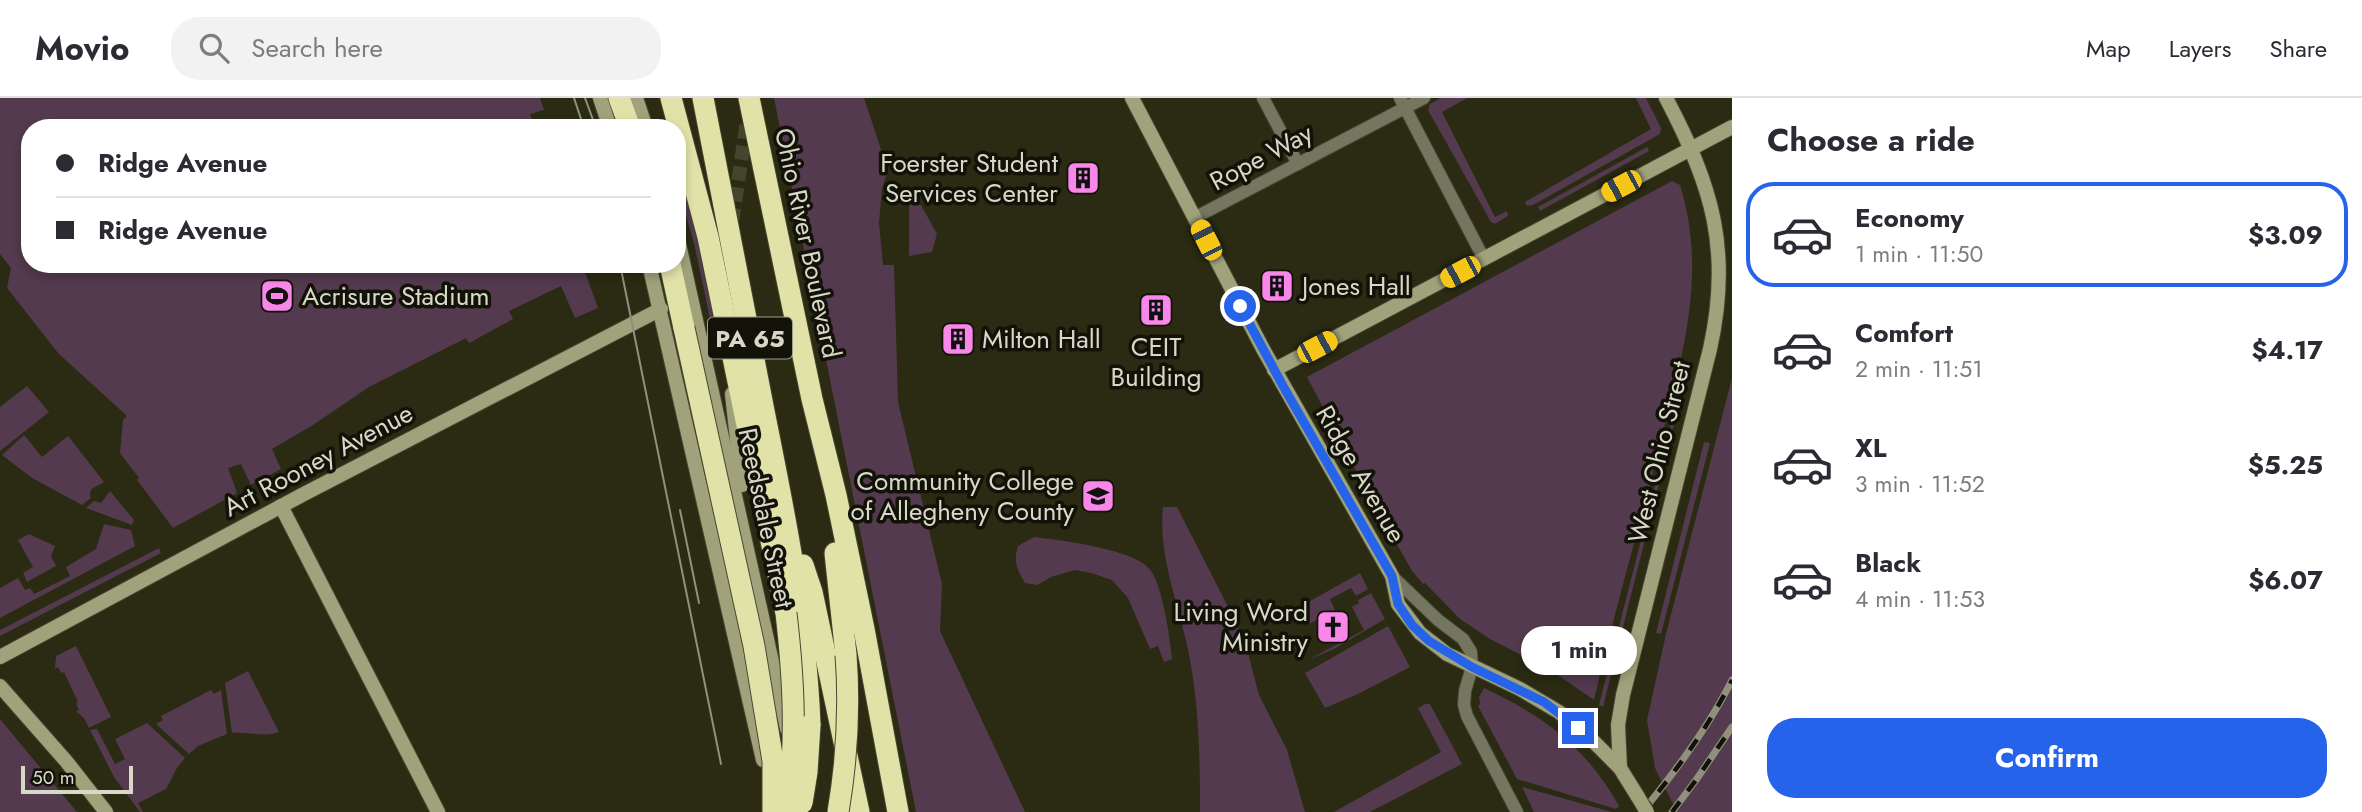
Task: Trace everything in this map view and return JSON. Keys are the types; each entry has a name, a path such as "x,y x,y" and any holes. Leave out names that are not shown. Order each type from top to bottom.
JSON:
{"highway":[{"path":"619,98 626,119"},
{"path":"671,98 677,119"},
{"name":"PA 65","path":"703,98 782,503"},
{"name":"Ohio River Boulevard","path":"749,98 812,399"},
{"path":"686,154 708,237 786,613 793,673 795,724 787,812"},
{"path":"672,273 754,646 774,761 774,812"},
{"path":"812,399 840,590 849,695 847,747 838,812"},
{"path":"812,399 856,589 898,812"},
{"path":"782,503 802,618 808,673 810,725 802,812"},
{"path":"782,503 813,592 858,807"}],"main road":[{"path":"600,98 607,119"},
{"path":"636,98 643,119"},
{"name":"Ridge Avenue","path":"1132,98 1274,370 1392,576 1398,604 1412,625 1438,647 1472,667 1544,702 1590,738 1620,768 1647,812"},
{"name":"West Ohio Street","path":"1620,768 1618,725 1623,695 1708,359 1719,303 1716,227 1706,186 1693,149 1666,98"},
{"path":"1274,370 1732,127"},
{"path":"651,273 774,812"},
{"name":"Reedsdale Street","path":"686,273 753,573 802,812"},
{"name":"Art Rooney Avenue","path":"0,657 281,506 661,309"},
{"path":"730,370 734,425 753,573"},
{"path":"281,506 438,812"},
{"path":"0,686 66,761 106,812"}],"street":[{"path":"1264,98 1298,164"},
{"name":"Rope Way","path":"1194,218 1298,164 1403,103 1424,98"},
{"path":"1403,103 1484,259"},
{"name":"Ridge Avenue","path":"1392,576 1462,639 1471,652 1472,667"},
{"path":"1472,667 1465,691 1464,705 1467,716 1517,812"}],"shaded area":[{"name":"Acrisure Stadium","path":"0,98 540,98 544,110 530,114 532,119 21,119 21,273 585,273 598,308 575,318 561,286 509,311 513,319 469,343 466,338 369,387 272,449 281,469 251,485 241,464 228,468 237,493 173,528 120,453 123,420 127,416 58,353 7,288 11,268 0,254"},
{"path":"774,98 864,98 888,171 882,188 879,223 883,265 894,265 898,402 942,584 940,631 1025,812 916,812"},
{"path":"1441,98 1467,98 1442,112 1495,217 1507,211 1508,216 1495,224 1491,222 1428,110 1430,104"},
{"path":"1636,98 1646,98 1661,128 1660,134 1527,206 1525,202 1651,129"},
{"path":"1647,147 1649,151 1540,211 1538,207"},
{"path":"1672,181 1680,185 1692,253 1688,320 1675,385 1594,700 1552,671 1490,639 1460,619 1425,583 1423,584 1412,571 1365,488 1307,377"},
{"path":"686,187 724,342 715,342 686,215"},
{"path":"909,201 921,205 937,234 932,252 909,256"},
{"path":"1732,378 1732,812 1677,812 1655,768 1647,720 1666,634"},
{"path":"27,386 49,412 0,451 0,407"},
{"path":"1677,399 1680,400 1603,707 1599,705"},
{"path":"24,435 42,457 68,436 104,482 92,489 91,498 82,505 32,478 2,455"},
{"path":"1704,442 1710,443 1661,634 1656,633"},
{"path":"110,491 134,520 132,525 86,508 94,501 101,503"},
{"path":"1163,507 1177,507 1244,638 1259,695 1287,750 1305,812 1200,812 1194,686 1163,542"},
{"path":"104,524 131,530 135,546 0,618 0,588 18,578 25,590 30,588 34,594 70,576 66,567 96,549"},
{"path":"29,534 55,546 51,556 56,566 27,582 23,573 33,567 18,540"},
{"path":"1034,537 1114,551 1143,563 1151,571 1159,589 1172,659 1164,662 1158,646 1150,649 1128,598 1112,580 1075,570 1051,577 1037,585 1025,583 1017,565 1018,546"},
{"path":"159,548 161,553 0,636 0,630"},
{"path":"1360,573 1368,589 1356,596 1351,588 1330,599 1335,610 1309,624 1304,615 1296,609"},
{"path":"1371,593 1385,619 1334,649 1308,660 1364,630 1352,607"},
{"path":"1388,626 1410,667 1325,708 1305,673"},
{"path":"76,646 111,717 89,728 84,718 76,711 79,710 76,703 78,702 64,672 61,673 58,667 55,669 56,656"},
{"path":"248,671 279,732 232,733 225,683"},
{"path":"1484,688 1526,710 1562,735 1592,767 1619,806 1616,809 1517,779 1478,706"},
{"path":"211,690 214,694 221,690 227,734 198,746 189,754 156,724 163,720 161,716"},
{"path":"1430,704 1462,764 1370,812 1334,812 1441,752 1418,708"},
{"path":"0,719 77,812 0,812"},
{"path":"147,723 185,758 166,789 138,803 143,812 140,812 114,777 90,730 97,729 115,764 125,759 115,739"},
{"path":"1522,787 1612,812 1534,812"}],"tunnel":[{"path":"732,222 748,115"}],"tram line":[{"path":"574,98 581,119"},
{"path":"585,98 593,119"},
{"path":"622,273 721,764"},
{"path":"680,510 699,603"}],"railway":[{"path":"1642,812 1691,749 1732,680"},
{"path":"1672,812 1732,727"}],"place":[{"name":"Foerster Student Services Center","path":"1083,178"},
{"name":"Jones Hall","path":"1277,286"},
{"name":"Acrisure Stadium","path":"277,296"},
{"name":"CEIT Building","path":"1156,310"},
{"name":"Milton Hall","path":"958,339"},
{"name":"Community College of Allegheny County","path":"1098,496"},
{"name":"Living Word Ministry","path":"1333,627"}],"route":[{"path":"1240,306 1392,576 1398,604 1412,625 1447,654 1544,702 1578,728"}]}
